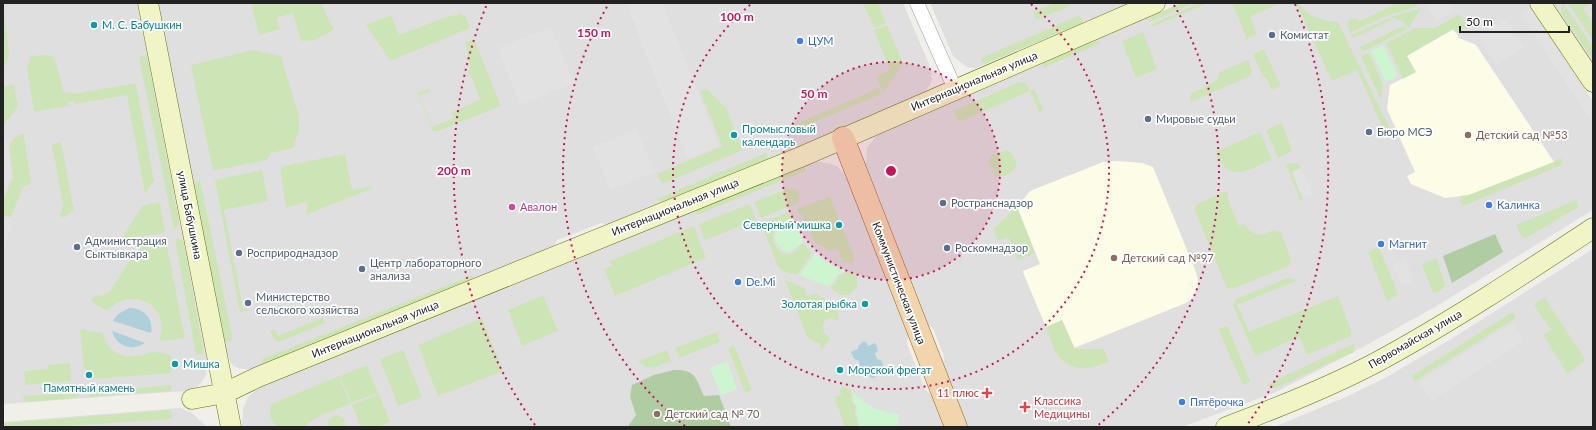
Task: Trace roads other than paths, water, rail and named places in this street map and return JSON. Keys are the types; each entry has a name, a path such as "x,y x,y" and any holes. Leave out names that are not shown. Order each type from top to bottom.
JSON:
{"main road":[{"name":"Коммунистическая улица","path":"843,138 956,427"}],"street":[{"name":"улица Бабушкина","path":"148,3 231,427"},
{"path":"917,3 955,89"},
{"name":"Интернациональная улица","path":"192,399 225,393 258,377 843,138 1155,3"},
{"path":"1540,3 1593,82"},
{"name":"Первомайская улица","path":"1226,427 1291,402 1376,362 1461,313 1593,228"}],"water":[{"path":"129,308 134,308 143,312 149,318 151,323 151,333 113,321 118,314"},
{"path":"112,331 145,343 134,347 125,346 117,340"},
{"path":"863,342 866,342 868,346 875,343 878,350 875,354 877,359 881,360 884,367 877,370 878,374 874,378 870,377 868,373 860,376 858,369 860,365 858,360 854,359 851,352 858,349 858,346"}],"place":[{"name":"М. С. Бабушкин","path":"94,25"},
{"name":"Комистат","path":"1272,35"},
{"name":"ЦУМ","path":"800,41"},
{"name":"Мировые судьи","path":"1148,119"},
{"name":"Бюро МСЭ","path":"1369,132"},
{"name":"Промысловый календарь","path":"734,135"},
{"name":"Детский сад №53","path":"1468,135"},
{"name":"Ространснадзор","path":"943,203"},
{"name":"Калинка","path":"1489,205"},
{"name":"Авалон","path":"512,207"},
{"name":"Северный мишка","path":"839,225"},
{"name":"Магнит","path":"1381,244"},
{"name":"Администрация Сыктывкара","path":"77,247"},
{"name":"Роскомнадзор","path":"947,248"},
{"name":"Росприроднадзор","path":"239,253"},
{"name":"Детский сад №97","path":"1114,258"},
{"name":"Центр лабораторного анализа","path":"362,269"},
{"name":"De.Mi","path":"738,282"},
{"name":"Министерство сельского хозяйства","path":"248,303"},
{"name":"Золотая рыбка","path":"865,304"},
{"name":"Мишка","path":"175,364"},
{"name":"Морской фрегат","path":"840,370"},
{"name":"Памятный камень","path":"89,375"},
{"name":"11 плюс","path":"987,393"},
{"name":"Пятёрочка","path":"1182,402"},
{"name":"Классика Медицины","path":"1025,407"},
{"name":"Детский сад № 70","path":"657,414"}]}
